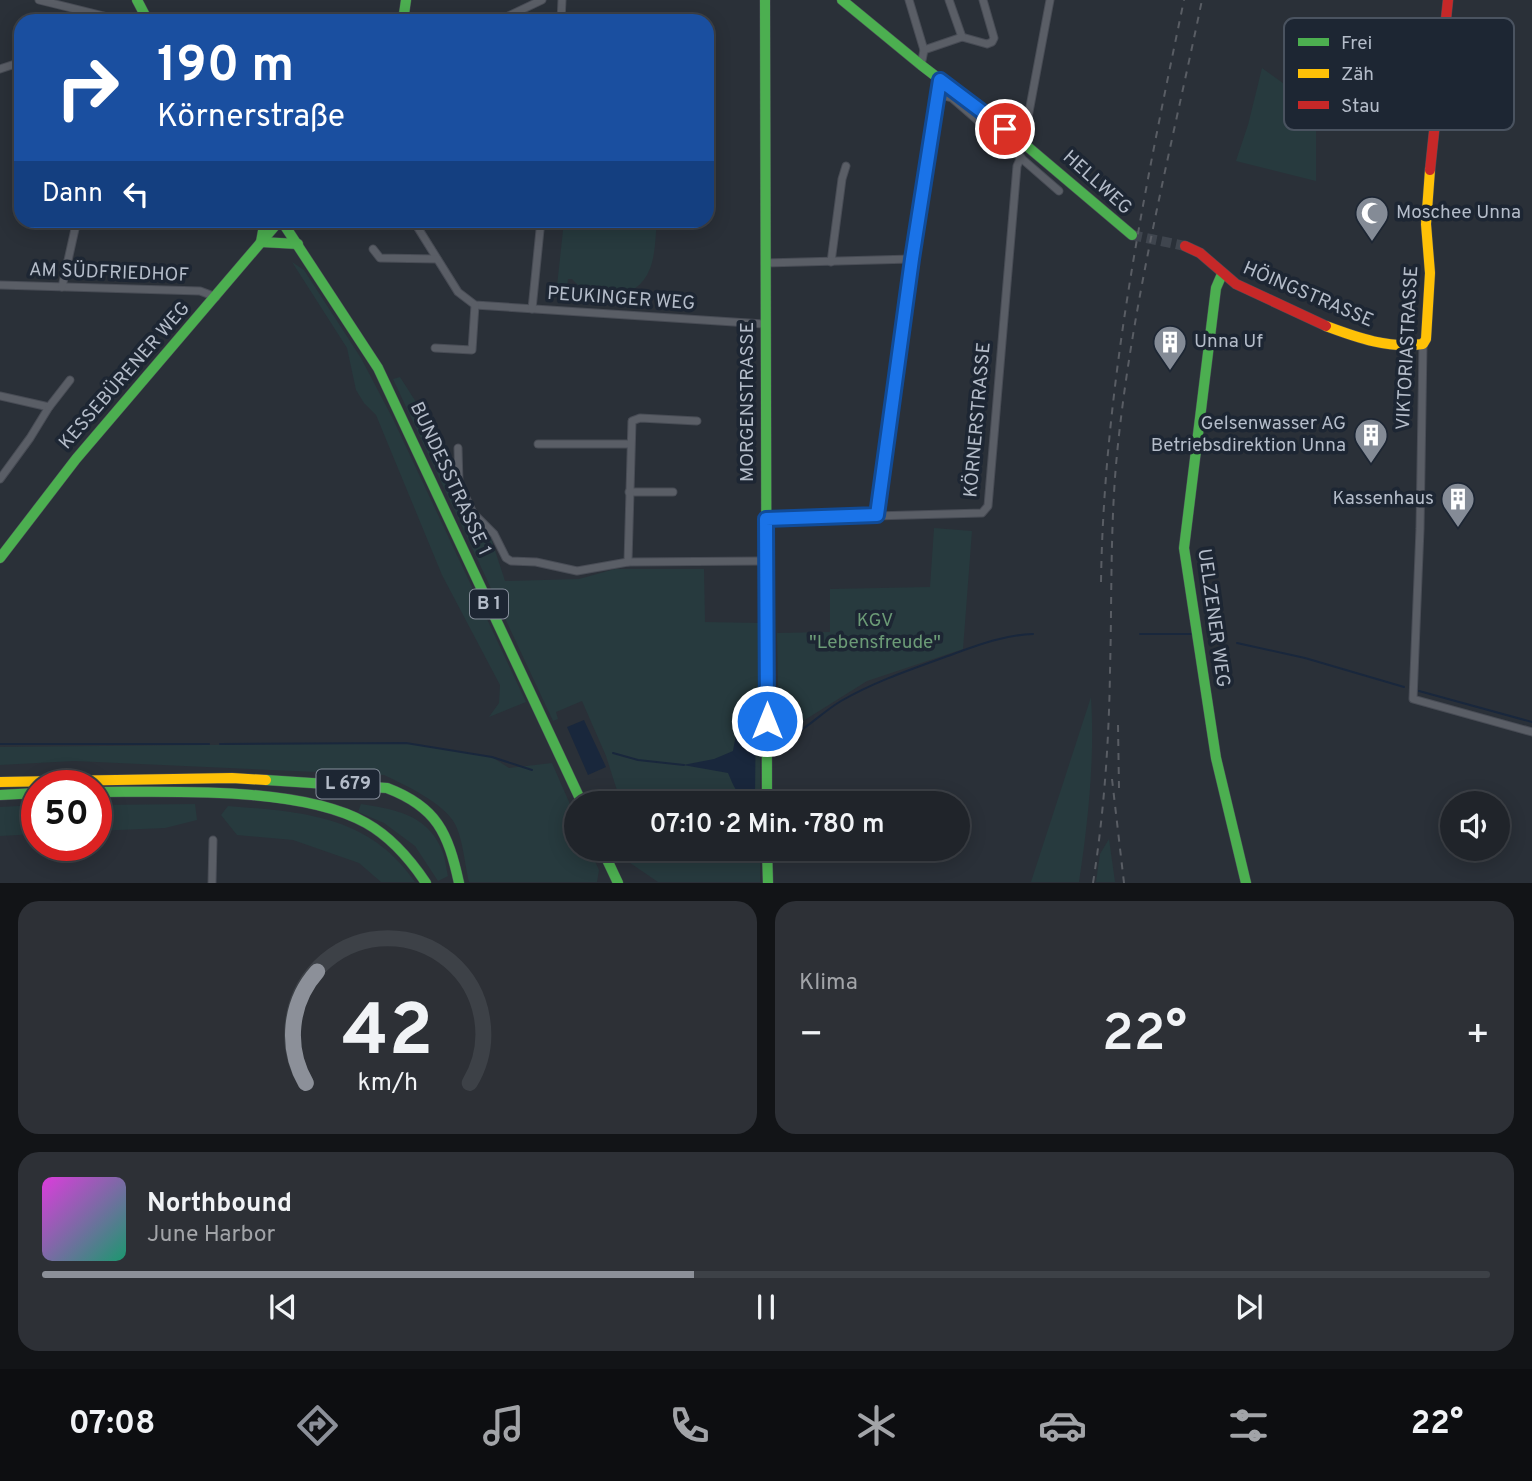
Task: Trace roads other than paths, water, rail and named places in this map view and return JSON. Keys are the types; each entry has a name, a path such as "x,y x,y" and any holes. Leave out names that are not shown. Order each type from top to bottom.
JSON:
{"main road":[{"name":"MORGENSTRASSE","path":"765,0 766,791"},
{"name":"HELLWEG","path":"842,0 920,65 1020,140 1132,235"},
{"name":"VIKTORIASTRASSE","path":"1446,18 1448,0"},
{"name":"VIKTORIASTRASSE","path":"1423,344 1426,339 1430,273 1426,224 1434,130"},
{"path":"264,228 261,242 298,244 295,228"},
{"name":"KESSEBÜRENER WEG","path":"0,557 76,459 274,228"},
{"name":"BUNDESSTRASSE 1","path":"287,228 378,368 576,791"},
{"path":"1185,246 1204,255 1222,274"},
{"name":"HÖINGSTRASSE","path":"1222,274 1254,293 1366,340 1398,345 1423,344"},
{"name":"UELZENER WEG","path":"1222,274 1216,288 1184,548 1216,758 1245,883"},
{"name":"L 679","path":"0,782 232,778 387,788 403,793 433,813 446,832 459,883"},
{"name":"L 679","path":"112,792 233,793 323,807 358,819 381,834 404,853 426,883"},
{"path":"0,795 21,794"},
{"path":"608,861 608,883"},
{"path":"608,861 618,883"},
{"path":"767,861 768,883"}],"street":[{"path":"38,0 95,14"},
{"path":"513,14 542,0"},
{"path":"909,0 924,50 920,65"},
{"path":"949,0 962,37"},
{"path":"924,50 962,37 987,44 992,42 994,38 983,0"},
{"path":"1020,140 1026,128 1050,0"},
{"path":"877,515 940,80"},
{"name":"HELLWEG","path":"937,94 952,98 1059,191"},
{"name":"KÖRNERSTRASSE","path":"766,519 982,513 988,506 1008,261 1017,166 1021,157"},
{"path":"831,262 846,166"},
{"path":"62,287 75,228"},
{"path":"421,228 458,292 475,305 472,350 435,348"},
{"path":"532,309 540,228"},
{"path":"373,248 380,258 437,259"},
{"path":"765,263 912,259"},
{"name":"AM SÜDFRIEDHOF","path":"0,285 200,291 216,297"},
{"name":"PEUKINGER WEG","path":"475,305 765,324"},
{"name":"VIKTORIASTRASSE","path":"1423,344 1420,529 1413,699 1532,732"},
{"path":"0,479 70,380"},
{"path":"0,396 49,407"},
{"path":"628,562 631,425 635,419 696,421"},
{"path":"538,444 630,444"},
{"path":"458,448 459,483 473,513 494,534 506,558 577,571 628,562 766,561"},
{"path":"629,492 673,492"},
{"path":"212,883 213,840"}],"water":[{"path":"756,700 755,791 737,791 728,773 683,765 714,759 733,751 742,717"},
{"path":"584,720 606,767 588,775 567,727"}],"waterway":[{"path":"773,744 800,731 841,701 879,682 988,642 1033,634"},
{"path":"1140,634 1192,634"},
{"path":"1237,643 1305,658 1404,687"},
{"path":"1419,691 1532,722"},
{"path":"220,744 406,743 492,757 532,770"},
{"path":"0,744 209,744"},
{"path":"753,750 760,748"},
{"path":"613,753 638,760 684,765"}],"tunnel":[{"path":"1132,235 1185,246"}],"railway":[{"path":"1101,582 1104,509 1118,362 1141,217 1184,0"},
{"path":"1093,883 1107,751 1113,508 1124,397 1142,283 1202,0"},
{"path":"1118,725 1119,788"},
{"path":"1112,779 1124,883"}],"place":[{"name":"Moschee Unna","path":"1372,243"},
{"name":"Unna Uf","path":"1170,372"},
{"name":"Gelsenwasser AG Betriebsdirektion Unna","path":"1371,465"},
{"name":"Kassenhaus","path":"1458,529"}],"park label":[{"name":"KGV \"Lebensfreude\"","path":"875,632"}]}
